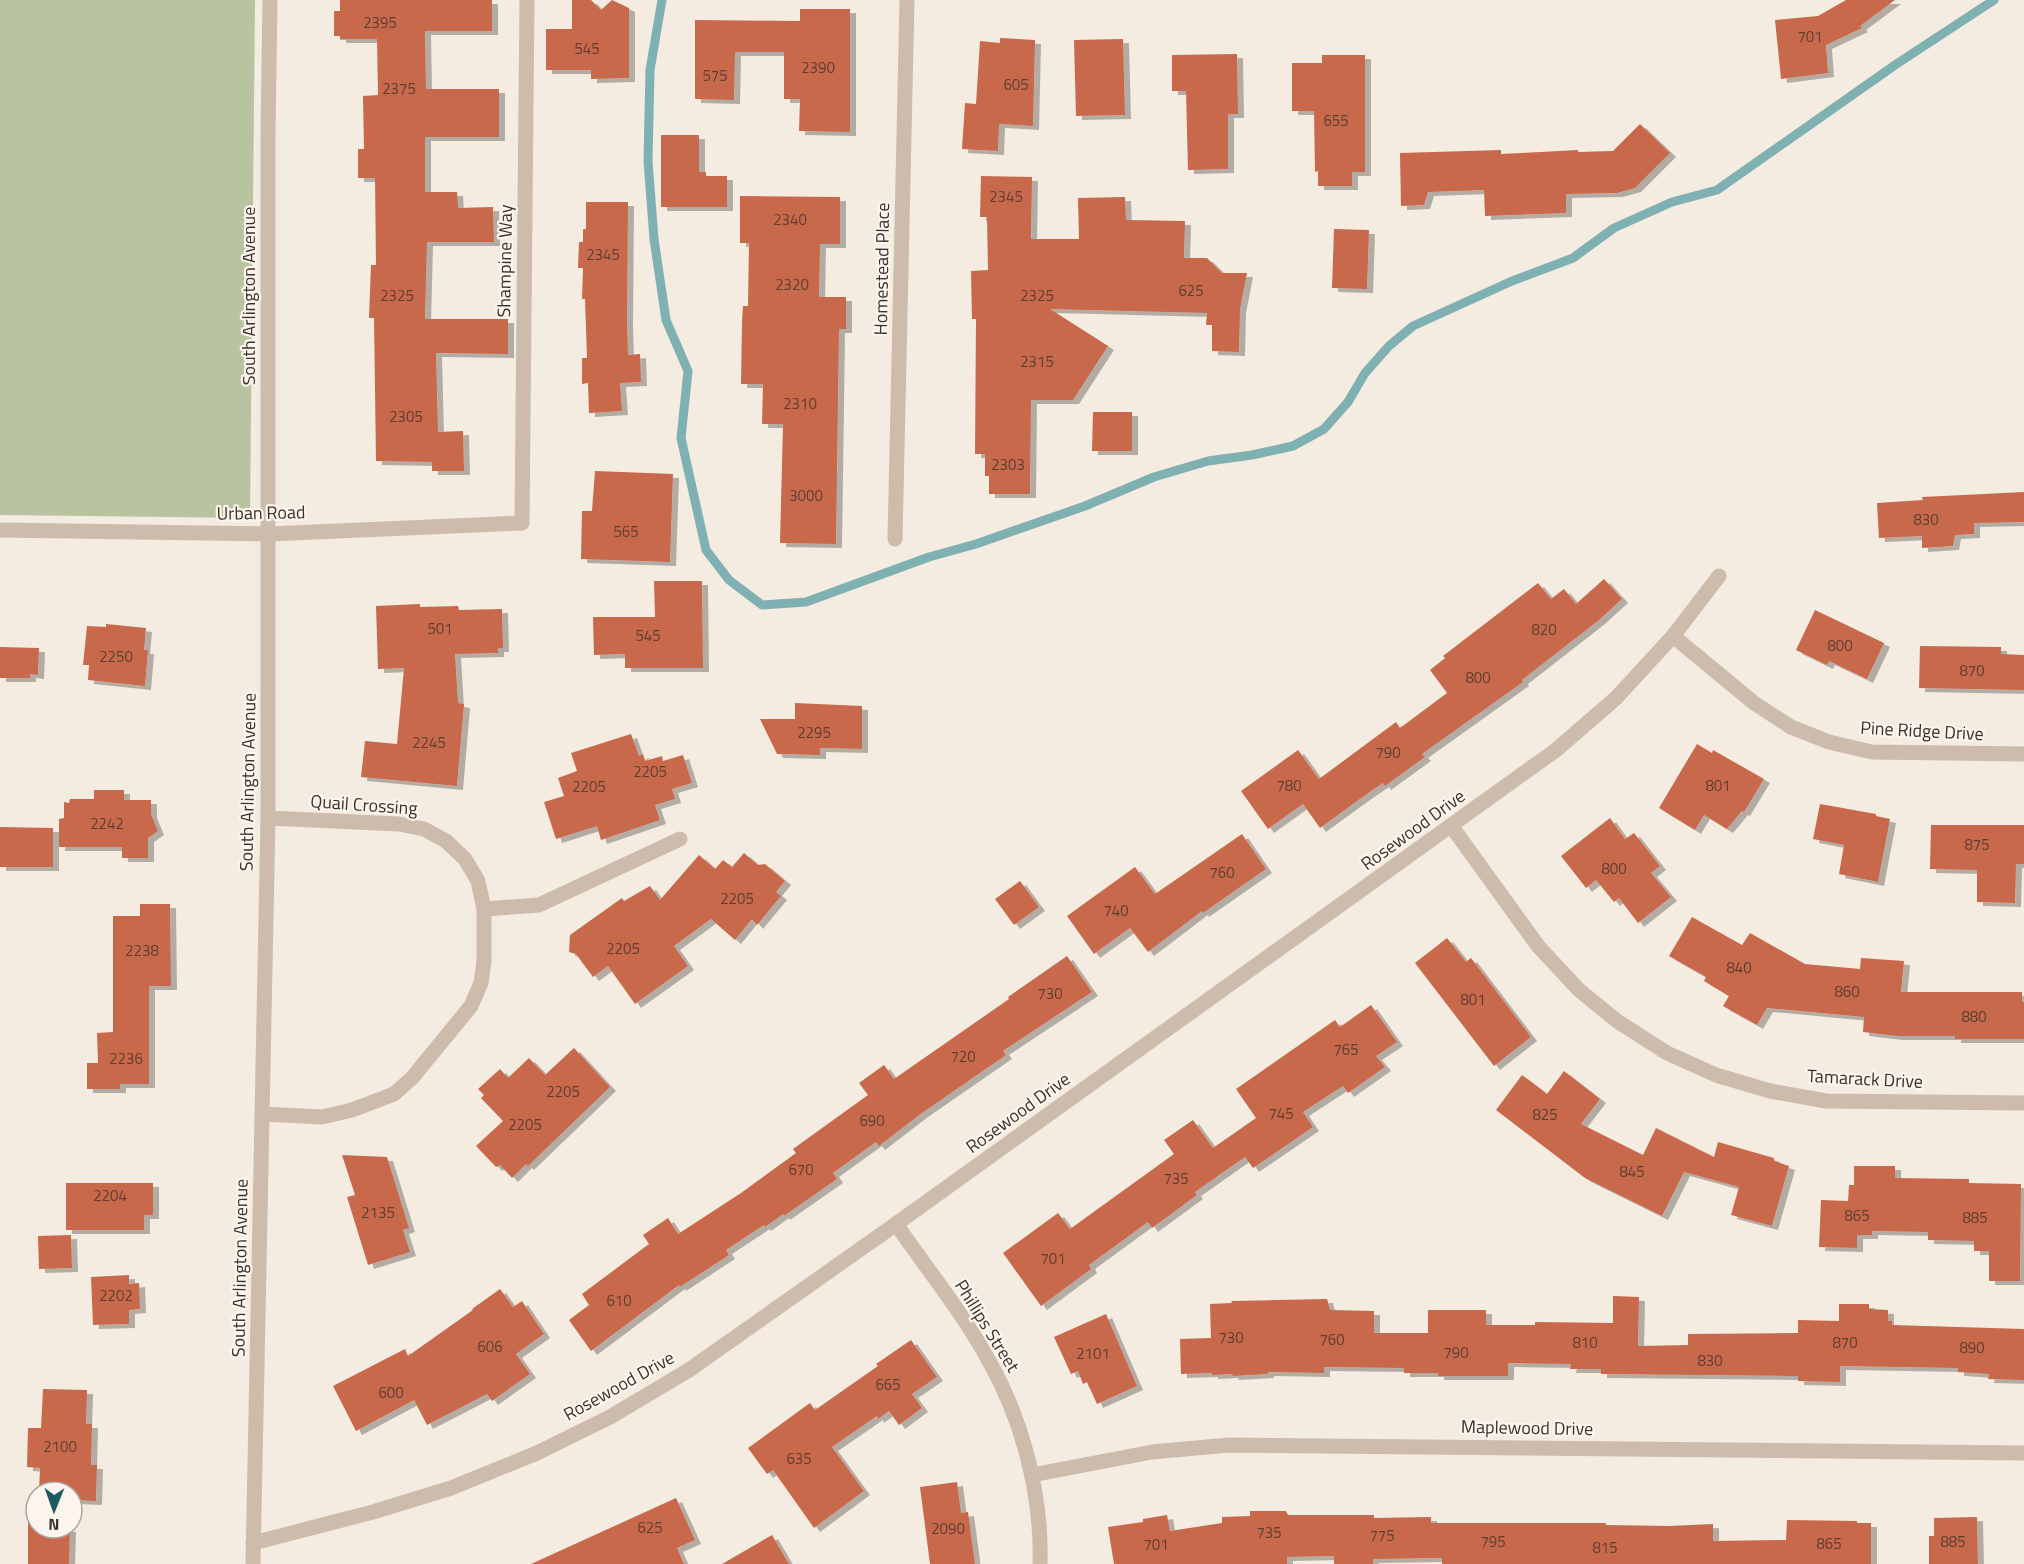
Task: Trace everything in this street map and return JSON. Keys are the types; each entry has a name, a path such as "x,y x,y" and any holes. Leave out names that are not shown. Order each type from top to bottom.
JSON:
{"street":[{"name":"South Arlington Avenue","path":"253,1564 268,818 270,0"},
{"name":"Shampine Way","path":"522,523 527,0"},
{"name":"Homestead Place","path":"895,539 907,0"},
{"name":"Urban Road","path":"0,530 269,534 522,523"},
{"name":"Rosewood Drive","path":"253,1543 373,1512 451,1488 537,1453 600,1422 689,1370 1452,827 1565,743 1616,698 1673,636 1719,576"},
{"name":"Pine Ridge Drive","path":"1673,636 1754,704 1791,727 1829,742 1872,752 2024,754"},
{"name":"Quail Crossing","path":"262,1114 322,1116 352,1110 394,1094 412,1078 471,1006 481,983 484,909 478,881 465,858 446,841 424,829 399,824 268,818"},
{"name":"Tamarack Drive","path":"1452,827 1538,946 1580,990 1617,1021 1667,1053 1716,1075 1770,1091 1826,1101 2024,1103"},
{"path":"484,909 539,905 680,839"},
{"name":"Phillips Street","path":"896,1224 990,1362 1014,1414 1032,1475 1041,1540 1040,1564"},
{"name":"Maplewood Drive","path":"1032,1475 1152,1452 1229,1445 2024,1453"}],"green space":[{"path":"0,0 255,0 250,518 0,515"}],"building":[{"path":"340,0 492,0 492,31 425,31 426,89 499,89 499,137 425,137 425,192 457,192 458,208 493,207 494,242 427,242 425,319 508,319 508,354 436,353 438,432 463,431 464,471 432,471 432,462 376,461 374,318 369,318 371,265 376,265 375,178 358,178 358,149 364,149 363,96 378,95 377,39 340,39 340,36 334,36 334,11 340,11"},
{"path":"572,0 591,0 601,10 612,0 629,8 629,78 591,79 591,70 546,70 546,29 572,29"},
{"path":"1846,0 1895,0 1860,26 1862,28 1826,45 1828,73 1781,79 1775,20 1818,16"},
{"path":"800,9 850,9 850,132 799,131 800,99 784,99 784,52 735,52 734,100 695,99 695,20 800,21"},
{"path":"1000,38 1035,40 1033,126 999,124 998,151 962,149 965,103 976,104 980,41 1000,43"},
{"path":"1123,39 1125,115 1076,116 1074,40"},
{"path":"1237,54 1238,114 1228,114 1228,169 1188,170 1186,91 1172,91 1172,55"},
{"path":"1322,55 1365,55 1365,172 1352,172 1352,186 1318,186 1318,171 1315,172 1314,111 1292,111 1292,63 1322,63"},
{"path":"1640,124 1670,153 1635,188 1617,193 1566,194 1566,213 1485,216 1484,190 1428,192 1424,205 1401,206 1400,153 1501,150 1501,154 1578,150 1578,152 1613,151"},
{"path":"661,135 699,135 699,172 706,172 706,176 727,176 727,207 661,207"},
{"path":"981,176 1032,177 1031,239 1079,239 1078,198 1125,197 1126,220 1185,221 1184,258 1207,258 1222,273 1247,273 1240,309 1239,352 1212,351 1212,325 1206,325 1207,313 1050,309 1108,346 1073,400 1031,400 1030,494 989,494 989,476 985,476 985,454 975,454 976,319 972,319 971,271 988,270 987,217 980,217"},
{"path":"740,196 840,197 840,244 820,244 819,297 846,297 846,329 839,329 836,544 780,543 783,424 762,424 763,384 741,384 743,306 748,306 749,243 740,243"},
{"path":"586,202 628,202 628,355 640,354 641,382 620,383 622,411 589,413 588,383 582,384 582,358 587,358 585,299 582,299 583,268 578,268 579,242 583,242 583,229 586,229"},
{"path":"1334,229 1369,230 1367,289 1332,288"},
{"path":"1093,412 1132,412 1132,451 1092,451"},
{"path":"595,471 673,474 670,562 581,559 582,511 592,511"},
{"path":"2024,492 2024,522 1974,523 1974,534 1955,535 1953,546 1922,548 1922,536 1879,538 1877,503 1923,500 1922,497"},
{"path":"1604,579 1622,599 1599,620 1522,680 1523,682 1422,754 1425,757 1385,786 1383,783 1320,828 1303,804 1268,829 1241,791 1298,750 1319,779 1396,722 1400,728 1447,693 1430,670 1445,658 1443,656 1538,583 1551,599 1564,589 1576,604"},
{"path":"654,581 702,581 703,668 625,668 625,654 594,655 593,617 655,617"},
{"path":"420,604 420,607 458,606 459,610 502,609 503,648 498,648 498,653 455,654 458,703 464,704 457,786 361,777 365,741 397,744 404,668 378,669 376,606"},
{"path":"1815,610 1884,643 1867,679 1829,661 1827,665 1796,650"},
{"path":"106,624 146,628 144,650 148,650 145,686 88,680 89,665 83,665 87,626 106,627"},
{"path":"1920,646 2001,647 2001,654 2024,655 2024,690 1919,688"},
{"path":"0,647 39,648 38,675 30,674 30,678 0,678"},
{"path":"795,703 862,706 862,749 820,748 820,755 777,754 760,719 795,719"},
{"path":"631,734 639,756 643,754 645,761 662,756 663,761 683,755 692,783 672,789 675,799 655,805 660,820 601,840 597,826 556,839 544,802 564,796 558,778 577,771 571,753"},
{"path":"1697,744 1712,753 1713,750 1764,779 1744,812 1742,811 1727,829 1704,815 1695,830 1659,808"},
{"path":"94,790 124,790 124,800 151,800 151,814 158,831 148,838 148,858 122,858 122,847 59,847 59,819 64,818 64,802 69,803 70,799 94,799"},
{"path":"1820,804 1876,814 1876,816 1890,819 1878,882 1839,874 1844,845 1813,839"},
{"path":"1610,818 1625,839 1634,833 1660,866 1651,873 1671,897 1638,923 1619,898 1614,902 1596,880 1586,888 1561,856"},
{"path":"1931,825 2024,825 2024,864 2016,864 2015,903 1977,902 1977,870 1930,869"},
{"path":"0,827 53,828 53,867 0,867"},
{"path":"1242,834 1266,869 1203,913 1202,911 1148,952 1130,928 1094,954 1067,916 1135,867 1155,894"},
{"path":"744,853 758,865 765,864 785,881 776,892 781,896 757,925 752,919 735,940 711,919 674,946 688,966 635,1004 608,966 593,977 576,954 569,952 570,935 622,898 624,901 650,886 660,900 699,855 715,869 723,860 732,867"},
{"path":"1020,881 1039,907 1014,925 995,899"},
{"path":"140,904 170,904 171,986 149,986 149,1084 120,1084 120,1089 87,1089 87,1063 98,1063 97,1033 113,1032 113,916 140,916"},
{"path":"1692,917 1742,945 1750,933 1805,964 1860,969 1861,958 1904,961 1901,992 2022,992 2024,1039 1955,1039 1955,1036 1897,1036 1863,1032 1864,1017 1767,1008 1757,1025 1723,1006 1729,996 1704,981 1706,977 1669,956"},
{"path":"1447,938 1466,962 1471,958 1531,1037 1494,1066 1415,963"},
{"path":"1067,956 1092,992 1003,1051 1006,1055 879,1146 876,1142 833,1173 837,1179 784,1216 783,1214 765,1227 764,1225 726,1250 729,1255 680,1287 679,1285 591,1351 569,1320 589,1305 582,1294 649,1244 643,1235 668,1218 678,1234 741,1193 796,1153 793,1149 868,1095 859,1083 884,1065 894,1079"},
{"path":"1371,1005 1397,1042 1376,1056 1385,1067 1348,1093 1343,1086 1303,1112 1313,1127 1253,1168 1245,1157 1195,1192 1197,1195 1152,1228 1148,1222 1089,1265 1091,1269 1041,1306 1003,1253 1058,1213 1070,1229 1174,1154 1164,1140 1193,1120 1213,1148 1256,1118 1236,1089 1335,1020 1340,1027"},
{"path":"574,1048 610,1087 528,1166 526,1164 512,1178 500,1165 496,1167 476,1146 503,1121 481,1098 484,1095 478,1089 500,1069 508,1078 529,1058 545,1075"},
{"path":"1564,1071 1600,1099 1581,1124 1643,1155 1656,1128 1714,1157 1718,1142 1774,1158 1774,1161 1789,1166 1772,1226 1731,1215 1739,1187 1684,1172 1662,1216 1585,1178 1496,1110 1522,1075 1547,1094"},
{"path":"342,1155 387,1157 409,1228 403,1230 410,1252 368,1265 347,1197 355,1195"},
{"path":"1854,1166 1895,1166 1895,1178 1969,1179 1969,1183 2021,1184 2020,1281 1989,1281 1989,1251 1974,1251 1974,1241 1928,1240 1928,1232 1872,1231 1872,1235 1857,1235 1857,1248 1819,1247 1821,1200 1848,1201 1849,1185 1854,1185"},
{"path":"66,1183 153,1183 153,1215 144,1215 144,1230 66,1230"},
{"path":"71,1235 72,1268 39,1269 38,1236"},
{"path":"129,1275 129,1284 139,1283 140,1309 129,1310 129,1324 93,1325 91,1277"},
{"path":"500,1289 513,1307 522,1301 544,1334 516,1354 530,1374 492,1401 487,1394 427,1425 414,1400 356,1431 333,1386 405,1349 408,1356"},
{"path":"1613,1296 1639,1297 1638,1346 1688,1345 1688,1334 1798,1333 1798,1320 1839,1321 1839,1304 1869,1304 1869,1309 1888,1310 1888,1321 1892,1321 1892,1325 2024,1329 2024,1380 1988,1379 1989,1374 1958,1372 1958,1368 1840,1366 1840,1382 1798,1381 1798,1376 1601,1374 1601,1369 1570,1369 1571,1364 1508,1363 1508,1376 1438,1376 1438,1373 1404,1373 1404,1368 1324,1367 1324,1373 1268,1372 1268,1374 1232,1376 1233,1374 1181,1374 1180,1339 1211,1338 1210,1304 1232,1303 1231,1301 1327,1299 1330,1310 1374,1311 1374,1333 1428,1333 1428,1310 1486,1310 1486,1325 1535,1325 1535,1322 1613,1323"},
{"path":"1106,1314 1137,1386 1097,1404 1087,1382 1083,1384 1078,1371 1071,1374 1054,1337"},
{"path":"911,1340 937,1377 912,1394 922,1408 899,1425 889,1411 878,1419 877,1416 832,1447 864,1491 814,1528 773,1470 767,1474 748,1448 810,1403 815,1410"},
{"path":"43,1389 87,1390 86,1424 92,1424 91,1465 97,1465 96,1501 84,1500 84,1480 40,1480 40,1468 27,1467 28,1428 41,1428"},
{"path":"957,1482 961,1513 968,1512 975,1564 930,1564 920,1487"},
{"path":"676,1498 695,1540 677,1548 684,1564 531,1564"},
{"path":"1250,1511 1286,1511 1288,1515 1374,1515 1374,1518 1431,1517 1431,1523 1606,1523 1606,1525 1669,1526 1713,1524 1713,1541 1786,1540 1787,1520 1857,1521 1857,1523 1871,1523 1871,1564 1442,1564 1442,1558 1373,1559 1373,1564 1334,1564 1334,1556 1287,1557 1287,1564 1114,1564 1108,1527 1143,1522 1143,1519 1167,1515 1170,1531 1222,1523 1222,1517 1250,1516"},
{"path":"1977,1517 1978,1564 1929,1564 1929,1536 1934,1536 1934,1518"},
{"path":"772,1535 789,1564 722,1564"},
{"path":"28,1540 70,1540 69,1564 28,1564"}],"waterway":[{"path":"662,0 650,70 648,161 654,239 666,320 688,371 681,438 706,550 729,580 762,605 806,602 929,557 976,544 1085,506 1154,477 1208,461 1293,446 1324,429 1348,402 1365,373 1389,346 1413,326 1512,281 1573,258 1614,228 1672,202 1717,190 1895,65 1994,0"}]}
